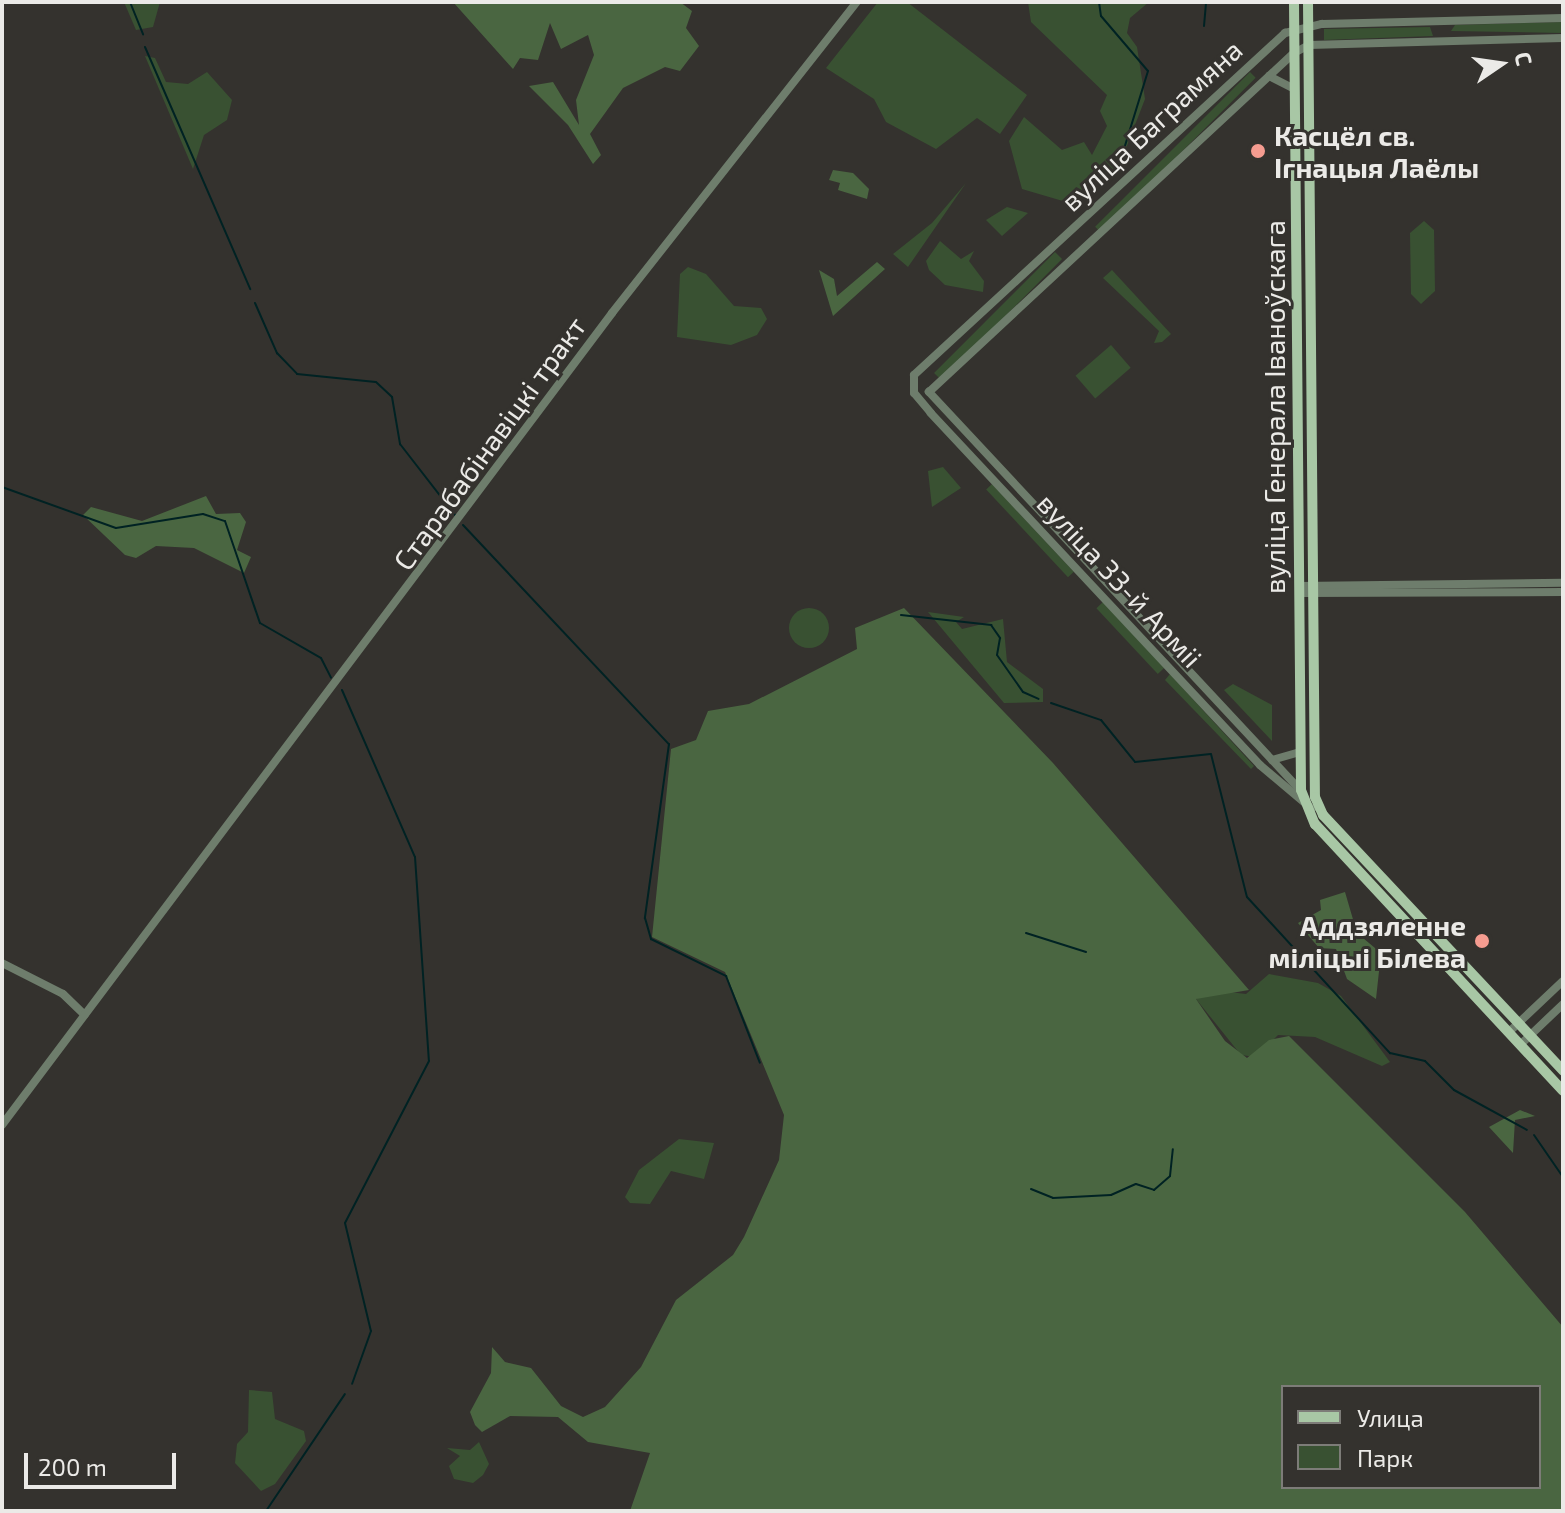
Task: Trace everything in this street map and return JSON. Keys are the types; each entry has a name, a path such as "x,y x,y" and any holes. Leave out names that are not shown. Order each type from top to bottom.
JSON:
{"main road":[{"name":"вуліца Генерала Іваноўскага","path":"1294,2 1300,755 1301,790 1306,812"},
{"name":"вуліца Генерала Іваноўскага","path":"1308,2 1313,758 1318,806"},
{"path":"1296,201 1302,207 1310,201"},
{"path":"1296,216 1304,210 1310,216"},
{"path":"1298,454 1305,460 1312,454"},
{"path":"1298,468 1312,468"},
{"path":"1300,755 1313,758"},
{"name":"вуліца 33-й Арміі","path":"1318,806 1563,1071"},
{"name":"вуліца 33-й Арміі","path":"1306,812 1563,1091"},
{"path":"1393,908 1403,899"},
{"path":"1402,918 1403,909 1412,909"}],"street":[{"name":"Старабабінавіцкі тракт","path":"2,1125 163,915 612,313 857,2"},
{"name":"вуліца Баграмяна","path":"914,375 1294,29 1308,25 1563,18"},
{"path":"1456,21 1447,29 1457,40"},
{"path":"1430,22 1438,31 1431,40"},
{"path":"1294,29 1309,45"},
{"name":"вуліца Баграмяна","path":"929,392 1294,53 1309,45 1563,38"},
{"path":"1269,76 1294,89"},
{"name":"вуліца 33-й Арміі","path":"914,375 914,393 1054,536"},
{"name":"вуліца 33-й Арміі","path":"929,392 1062,545 1306,812"},
{"path":"1313,590 1563,583"},
{"path":"1300,590 1563,592"},
{"name":"вуліца 33-й Арміі","path":"1157,647 1318,806"},
{"path":"1271,760 1300,755"},
{"path":"1306,812 1318,806"},
{"path":"2,963 63,994 85,1015"},
{"path":"1509,1032 1563,981"},
{"path":"1520,1045 1563,1004"}],"green space":[{"path":"124,2 160,2 153,27 136,30"},
{"path":"453,2 680,2 692,11 686,28 699,46 680,71 665,67 623,88 590,134 601,155 593,164 568,125 529,86 553,82 579,125 576,100 594,55 588,35 561,49 550,23 538,60 520,58 513,69"},
{"path":"878,2 907,2 1027,95 1000,134 977,118 936,149 886,122 874,99 826,68"},
{"path":"1028,2 1149,2 1130,18 1127,33 1137,47 1145,99 1120,164 1073,204 1022,189 1009,141 1024,117 1062,150 1084,142 1092,155 1107,126 1100,111 1107,95 1031,22"},
{"path":"1563,22 1563,33 1451,31 1455,25"},
{"path":"1430,27 1433,36 1324,40 1324,29"},
{"path":"145,56 155,58 166,82 188,84 207,72 232,100 227,120 204,135 193,169"},
{"path":"1250,72 1256,78 1101,233 1095,227"},
{"path":"833,170 853,173 869,189 867,199 838,190 840,183 829,180"},
{"path":"966,183 908,267 893,254 932,223"},
{"path":"1007,207 1028,213 1002,236 986,220"},
{"path":"1424,221 1434,230 1435,291 1421,304 1411,294 1410,233"},
{"path":"940,241 961,259 974,251 969,261 984,281 983,292 945,285 929,270 926,261"},
{"path":"1055,252 1062,259 941,380 934,373"},
{"path":"877,262 885,269 833,316 819,270 834,279 837,296"},
{"path":"688,267 706,274 734,306 761,308 767,319 757,335 731,345 677,337 680,274"},
{"path":"1112,270 1171,334 1162,342 1154,343 1159,331 1103,278"},
{"path":"1111,345 1131,368 1095,398 1076,376"},
{"path":"943,467 961,488 932,507 928,471"},
{"path":"992,484 1074,572 1068,577 986,489"},
{"path":"206,496 216,514 240,513 246,522 237,550 251,557 244,573 194,548 156,546 136,558 125,555 83,515 91,507 142,521"},
{"path":"1103,602 1164,668 1158,674 1096,608"},
{"path":"809,608 823,614 829,628 823,642 809,648 795,642 789,628 795,614"},
{"path":"904,608 1053,763 1249,990 1196,999 1225,1041 1247,1058 1269,1040 1289,1036 1465,1212 1563,1327 1563,1511 630,1511 650,1453 588,1442 558,1417 510,1416 482,1432 475,1425 470,1412 491,1373 492,1347 505,1362 531,1368 561,1406 583,1417 605,1407 641,1367 676,1300 733,1255 744,1237 779,1160 784,1115 725,972 652,937 671,749 696,740 708,711 749,704 857,649 855,628"},
{"path":"928,612 964,617 956,622 962,629 1003,619 1007,662 1043,689 1043,702 1004,703"},
{"path":"1170,674 1254,766 1251,769 1165,680"},
{"path":"1233,684 1272,705 1272,741 1224,690"},
{"path":"1345,892 1357,933 1381,953 1376,999 1347,979 1336,949 1319,948 1298,923 1321,910 1320,900"},
{"path":"1269,974 1318,983 1341,996 1390,1062 1382,1066 1315,1037 1278,1035 1256,1057 1241,1055 1196,999 1212,990 1246,994"},
{"path":"1520,1110 1535,1116 1515,1120 1513,1153 1489,1127"},
{"path":"679,1139 714,1143 704,1179 671,1171 650,1204 630,1203 625,1197 639,1170"},
{"path":"249,1390 272,1392 275,1419 304,1431 306,1441 275,1484 261,1491 235,1463 237,1444 248,1432"},
{"path":"479,1442 489,1464 483,1475 473,1483 454,1479 449,1466 460,1456 447,1448 470,1450"}],"waterway":[{"path":"130,2 143,34"},
{"path":"1099,2 1101,16 1148,71 1119,165"},
{"path":"1204,26 1206,2"},
{"path":"145,47 250,289"},
{"path":"255,303 277,353 297,374 376,382 392,397 400,444 455,515"},
{"path":"2,487 116,528 203,514 225,521 260,623 321,658 331,678"},
{"path":"463,525 669,744 645,918 651,939 726,976 760,1063"},
{"path":"901,615 991,625 1000,638 997,655 1023,692 1039,699"},
{"path":"342,690 415,857 429,1061 345,1223 371,1331 352,1384"},
{"path":"1051,703 1101,720 1135,762 1211,754 1247,897 1390,1053 1425,1061 1454,1090 1527,1130"},
{"path":"1026,933 1086,952"},
{"path":"1534,1135 1563,1177"},
{"path":"1031,1189 1053,1198 1111,1195 1136,1184 1154,1190 1170,1176 1173,1149"},
{"path":"266,1511 345,1394"}],"place":[{"name":"Касцёл св. Ігнацыя Лаёлы","path":"1258,151"},
{"name":"Аддзяленне міліцыі Білева","path":"1482,941"}]}
